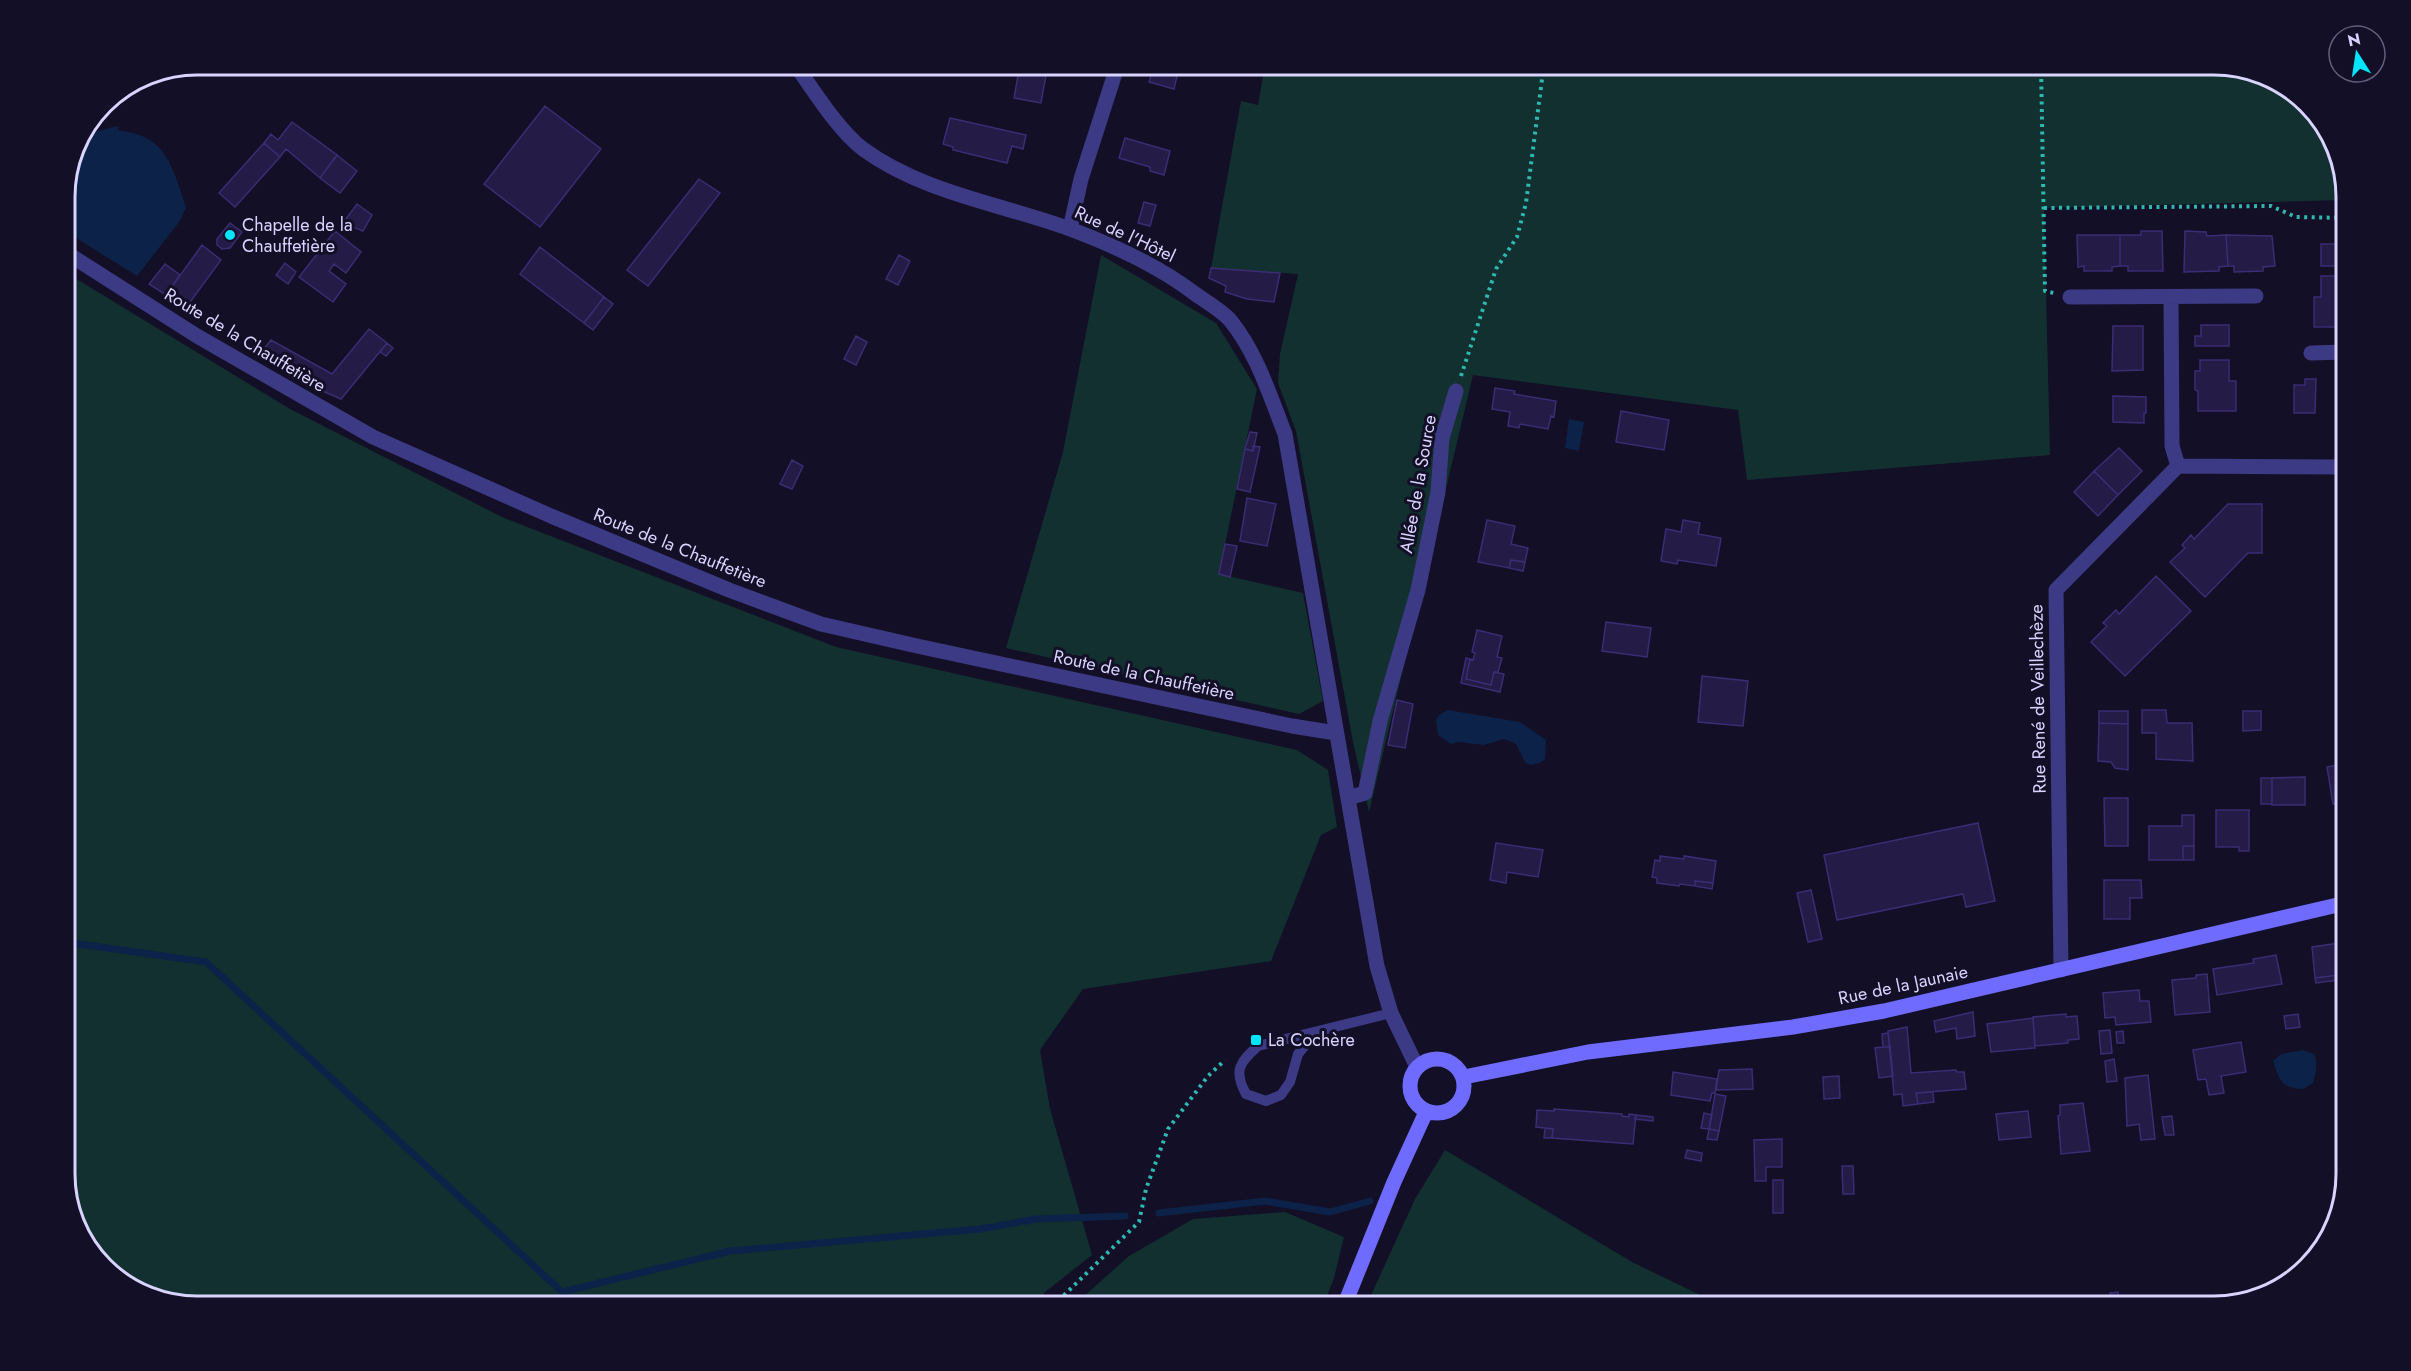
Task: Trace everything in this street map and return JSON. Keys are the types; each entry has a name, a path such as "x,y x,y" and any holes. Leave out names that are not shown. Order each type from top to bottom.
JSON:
{"main road":[{"name":"Rue de la Jaunaie","path":"1464,1077 1588,1052 1793,1027 1884,1011 2336,905"},
{"path":"1429,1059 1443,1059 1456,1065 1464,1077 1465,1090 1460,1102 1451,1110 1438,1114 1426,1112 1415,1104 1409,1092 1410,1078 1417,1067 1429,1059"},
{"path":"1348,1296 1394,1182 1426,1112"}],"street":[{"name":"Rue de l'Hôtel","path":"803,75 826,108 862,148 910,176 1070,229 1143,260 1179,281 1230,319 1255,359 1285,434 1377,966 1391,1013 1417,1067"},
{"path":"1070,229 1081,179 1114,75"},
{"name":"Route de la Chauffetière","path":"75,258 197,336 373,437 551,516 729,590 821,624 1292,726 1336,733"},
{"path":"2070,297 2256,296"},
{"path":"2171,297 2172,446 2178,466 2336,467"},
{"path":"2311,353 2336,352"},
{"name":"Allée de la Source","path":"1348,798 1365,793 1380,721 1418,590 1438,492 1442,438 1456,391"},
{"name":"Rue René de Veillechèze","path":"2061,970 2056,591 2178,466"}],"lane":[{"path":"1316,1032 1298,1054 1290,1082 1281,1095 1266,1101 1246,1094 1239,1082 1242,1060 1258,1046 1391,1013"}],"path":[{"path":"1456,391 1496,269 1517,237 1526,203 1536,141 1543,75"},
{"path":"2041,75 2045,291 2070,297"},
{"path":"2044,208 2271,206 2296,217 2336,218"},
{"path":"1063,1296 1139,1222 1146,1189 1168,1129 1208,1076 1230,1056"}],"green space":[{"path":"1263,75 2230,76 2261,84 2275,91 2288,100 2311,123 2330,158 2334,173 2336,200 2044,208 2050,455 1747,480 1738,410 1473,375 1369,812 1353,742 1296,431 1278,383 1280,354 1298,274 1211,268 1241,101 1258,105"},
{"path":"1101,255 1216,323 1257,389 1219,574 1303,593 1323,701 1299,714 1006,648 1063,452"},
{"path":"75,278 290,409 504,518 836,647 1297,750 1328,770 1337,827 1321,835 1271,961 1083,989 1040,1050 1050,1109 1092,1255 1042,1296 197,1296 165,1292 150,1287 123,1271 111,1260 91,1235 84,1221 75,1182"},
{"path":"1445,1150 1632,1262 1702,1296 1371,1296 1415,1199"},
{"path":"1285,1212 1344,1237 1327,1296 1084,1296 1129,1256 1193,1219"}],"water":[{"path":"118,126 118,130 143,136 154,143 172,168 186,207 180,221 137,276 75,237 77,173 84,150 94,132"},
{"path":"1569,419 1584,422 1579,451 1565,448"},
{"path":"1448,710 1520,722 1546,740 1545,759 1540,763 1530,765 1525,762 1516,744 1504,739 1484,745 1458,742 1451,744 1438,735 1436,720 1440,714"},
{"path":"2303,1050 2314,1054 2315,1057 2316,1068 2313,1083 2303,1089 2285,1085 2273,1061 2281,1054"}],"building":[{"path":"1018,75 1046,75 1041,103 1014,98"},
{"path":"1151,75 1177,75 1174,89 1149,82"},
{"path":"545,106 601,149 540,227 484,184"},
{"path":"950,118 1026,135 1023,149 1012,146 1007,163 953,150 953,147 943,144"},
{"path":"292,122 337,155 320,178 286,149 280,157 264,143 271,134 278,140"},
{"path":"1125,138 1170,151 1164,175 1150,171 1150,167 1119,158"},
{"path":"264,143 280,157 235,207 219,193"},
{"path":"337,155 357,171 340,193 320,178"},
{"path":"699,179 720,193 648,286 627,270"},
{"path":"1144,202 1156,205 1150,226 1138,223"},
{"path":"357,204 372,215 363,231 343,223"},
{"name":"Chapelle de la Chauffetière","path":"230,223 242,232 230,248 222,249 217,245 217,239"},
{"path":"335,231 361,252 346,273 334,264 329,271 346,284 333,302 299,277"},
{"path":"2141,231 2162,231 2163,271 2128,271 2128,266 2120,266 2120,235 2141,235"},
{"path":"2185,231 2206,232 2207,236 2226,235 2228,266 2219,267 2219,271 2184,272"},
{"path":"2077,235 2120,235 2120,266 2112,267 2112,271 2084,271 2084,266 2078,267"},
{"path":"2226,235 2272,236 2275,266 2263,267 2263,271 2234,272 2234,266 2228,266"},
{"path":"2321,244 2336,244 2336,266 2321,266"},
{"path":"202,245 221,260 185,309 166,295"},
{"path":"540,247 604,297 584,323 520,274"},
{"path":"899,255 910,261 898,285 886,279"},
{"path":"285,263 296,272 288,284 276,275"},
{"path":"165,264 180,275 166,295 149,284"},
{"path":"1211,268 1280,273 1274,302 1247,299 1225,292 1226,286 1209,278"},
{"path":"2321,276 2336,276 2336,327 2314,327 2314,297 2321,297"},
{"path":"604,297 613,304 593,330 584,323"},
{"path":"2201,325 2229,325 2229,346 2195,346 2195,336 2201,336"},
{"path":"2113,326 2143,326 2143,370 2112,371"},
{"path":"369,329 387,343 341,399 302,382 258,356 271,340 332,374"},
{"path":"856,336 867,342 856,365 844,359"},
{"path":"387,343 393,348 386,356 380,352"},
{"path":"2200,360 2229,360 2229,381 2236,381 2236,411 2198,411 2195,371 2200,371"},
{"path":"2305,379 2316,379 2315,413 2294,413 2294,385 2305,385"},
{"path":"1495,388 1515,391 1514,394 1556,401 1554,417 1551,416 1548,429 1520,424 1519,428 1508,426 1510,412 1492,409"},
{"path":"2113,396 2146,397 2144,423 2113,422"},
{"path":"1621,411 1669,420 1664,450 1616,442"},
{"path":"1250,432 1257,433 1253,451 1245,449"},
{"path":"1253,446 1260,447 1250,492 1237,489 1245,449 1253,451"},
{"path":"2119,448 2142,471 2118,495 2094,471"},
{"path":"792,460 803,466 792,489 780,484"},
{"path":"2094,471 2118,495 2098,516 2074,492"},
{"path":"1247,498 1276,504 1267,546 1240,541"},
{"path":"2228,504 2262,504 2262,553 2248,553 2205,597 2170,562 2185,548 2182,545 2191,535 2194,539"},
{"path":"1487,520 1515,526 1511,544 1528,548 1525,562 1511,560 1509,568 1478,562"},
{"path":"1683,520 1700,523 1698,534 1721,538 1716,566 1678,560 1677,564 1661,561 1666,529 1681,532"},
{"path":"1225,544 1237,546 1230,577 1219,574"},
{"path":"1511,560 1525,562 1523,571 1509,568"},
{"path":"2156,576 2191,611 2125,676 2091,642 2107,626 2103,623 2116,610 2119,614"},
{"path":"1606,622 1651,628 1647,657 1602,651"},
{"path":"1477,630 1502,636 1497,657 1502,658 1498,672 1494,672 1491,685 1466,679 1470,659 1473,660 1475,653 1472,652"},
{"path":"1466,658 1470,659 1466,679 1491,685 1494,672 1504,674 1500,692 1461,683"},
{"path":"1702,676 1748,681 1743,726 1698,722"},
{"path":"1397,700 1413,704 1405,748 1388,745"},
{"path":"2142,710 2166,710 2167,723 2192,723 2193,761 2156,759 2156,733 2142,733"},
{"path":"2099,711 2128,711 2128,724 2099,723"},
{"path":"2243,711 2261,711 2261,730 2243,731"},
{"path":"2099,723 2128,724 2128,770 2115,768 2111,762 2098,761"},
{"path":"2336,765 2336,803 2333,804 2327,767"},
{"path":"2305,777 2305,805 2272,805 2272,778"},
{"path":"2261,778 2272,778 2272,804 2261,804"},
{"path":"2104,798 2128,798 2128,846 2105,846"},
{"path":"2216,810 2249,810 2249,851 2239,851 2239,847 2216,847"},
{"path":"2182,815 2194,815 2194,846 2183,846 2183,860 2149,860 2149,826 2182,826"},
{"path":"1978,823 1995,901 1966,907 1963,894 1837,920 1824,855"},
{"path":"1496,843 1543,850 1538,877 1507,872 1506,883 1490,880"},
{"path":"2183,846 2194,846 2194,860 2183,860"},
{"path":"1660,856 1684,859 1684,856 1716,861 1713,883 1695,881 1695,886 1680,884 1679,886 1657,883 1657,878 1652,877 1655,860 1660,861"},
{"path":"2104,880 2141,880 2142,898 2130,898 2130,919 2104,919"},
{"path":"1695,881 1713,883 1712,889 1695,886"},
{"path":"1811,890 1822,939 1808,942 1797,893"},
{"path":"2336,943 2336,975 2315,978 2312,947"},
{"path":"2276,955 2282,984 2217,995 2213,969 2254,963 2253,959"},
{"path":"2207,974 2210,1012 2175,1015 2172,980 2196,978 2196,975"},
{"path":"2336,975 2336,980 2316,983 2315,978"},
{"path":"2139,990 2140,1001 2149,1001 2151,1022 2116,1025 2115,1017 2105,1018 2103,993"},
{"path":"1973,1012 1975,1036 1957,1039 1956,1028 1936,1032 1934,1021"},
{"path":"2066,1014 2066,1017 2077,1016 2079,1039 2068,1040 2068,1043 2035,1046 2033,1017"},
{"path":"2298,1014 2300,1027 2286,1029 2284,1016"},
{"path":"2033,1018 2035,1048 1991,1052 1987,1024"},
{"path":"1907,1027 1911,1073 1956,1070 1964,1072 1966,1089 1916,1093 1918,1104 1903,1106 1902,1094 1894,1095 1888,1031"},
{"path":"2110,1030 2112,1053 2101,1054 2099,1031"},
{"path":"2123,1031 2124,1043 2117,1043 2116,1032"},
{"path":"1888,1033 1890,1047 1883,1047 1882,1034"},
{"path":"2241,1042 2246,1072 2221,1076 2224,1093 2209,1095 2206,1079 2198,1080 2193,1050"},
{"path":"1890,1047 1893,1076 1879,1078 1875,1048"},
{"path":"2114,1059 2117,1081 2107,1082 2105,1061"},
{"path":"1752,1069 1753,1089 1716,1090 1719,1070"},
{"path":"1673,1072 1717,1079 1715,1093 1712,1093 1710,1101 1671,1095"},
{"path":"2148,1075 2155,1139 2141,1140 2139,1124 2127,1126 2125,1078"},
{"path":"1839,1076 1840,1098 1824,1099 1823,1077"},
{"path":"1933,1092 1934,1102 1918,1104 1916,1093"},
{"path":"1715,1094 1726,1096 1719,1131 1709,1129"},
{"path":"2083,1103 2090,1151 2061,1154 2058,1116 2060,1105"},
{"path":"1554,1109 1622,1114 1622,1116 1629,1117 1629,1114 1636,1115 1633,1144 1552,1138 1553,1129 1536,1127 1537,1110 1554,1111"},
{"path":"2028,1111 2031,1137 1999,1140 1996,1114"},
{"path":"1704,1113 1712,1115 1709,1129 1701,1128"},
{"path":"1636,1115 1653,1117 1653,1121 1635,1119"},
{"path":"2172,1116 2174,1135 2165,1135 2162,1117"},
{"path":"1545,1128 1553,1129 1552,1138 1544,1138"},
{"path":"1709,1129 1719,1131 1717,1140 1707,1139"},
{"path":"1782,1139 1782,1167 1766,1167 1766,1181 1755,1181 1754,1140"},
{"path":"1687,1150 1702,1153 1701,1161 1685,1158"},
{"path":"1842,1166 1853,1166 1854,1194 1843,1194"},
{"path":"1773,1180 1783,1180 1783,1213 1773,1213"},
{"path":"2118,1292 2118,1296 2110,1296 2110,1293"}],"waterway":[{"path":"75,943 206,962 562,1292 730,1251 980,1229 1036,1219 1125,1216"},
{"path":"1159,1213 1265,1201 1330,1212 1370,1201"}],"place":[{"name":"Chapelle de la Chauffetière","path":"230,235"},
{"name":"La Cochère","path":"1256,1040"}]}
